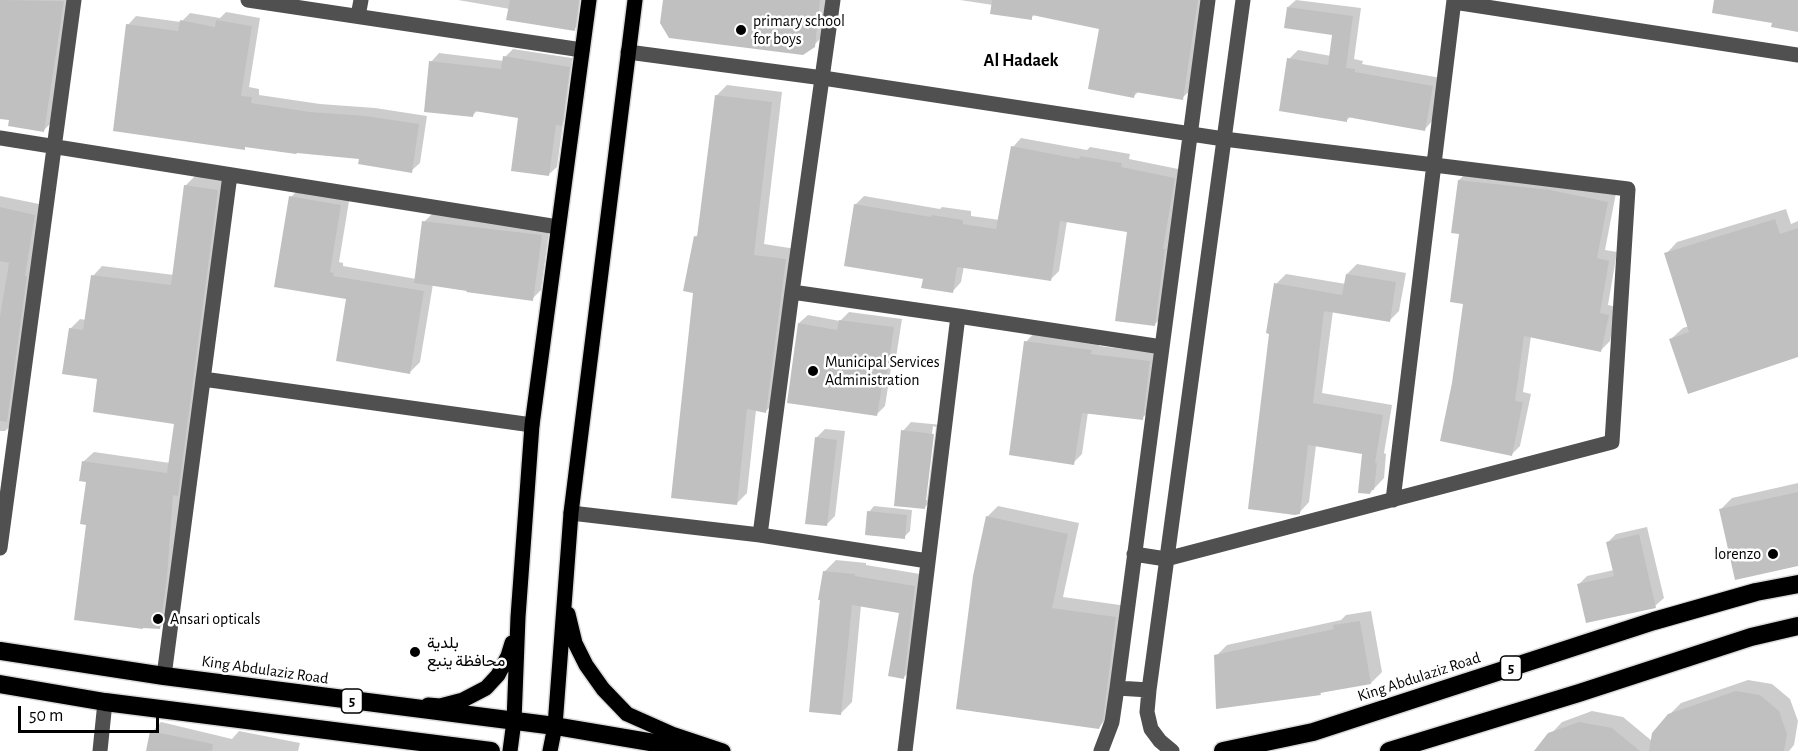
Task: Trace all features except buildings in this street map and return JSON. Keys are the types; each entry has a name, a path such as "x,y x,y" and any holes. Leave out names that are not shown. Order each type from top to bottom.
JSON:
{"highway":[{"name":"King Abdulaziz Road","path":"1223,751 1313,732 1654,621 1756,592 1798,584"},
{"path":"1389,751 1751,637 1798,626"},
{"name":"King Abdulaziz Road","path":"0,651 164,676 555,726 703,751"},
{"name":"5","path":"0,684 105,702 491,751"}],"main road":[{"path":"510,751 514,721 518,617 532,425 589,0"},
{"path":"550,751 555,726 571,513 635,0"},
{"path":"565,598 575,643 586,665 603,689 627,714 672,734 723,751"},
{"path":"378,704 440,706 463,699 486,688 498,675 508,656 518,617"},
{"path":"382,737 418,751"}],"street":[{"path":"0,548 74,0"},
{"path":"248,0 582,50"},
{"path":"358,16 361,0"},
{"path":"760,536 833,0"},
{"path":"1101,751 1112,722 1117,688 1208,0"},
{"path":"1172,751 1151,729 1148,712 1149,690 1243,0"},
{"path":"1393,500 1454,1 1798,55"},
{"path":"628,52 823,78 1224,139 1628,189 1612,442 1166,559 1134,554"},
{"path":"0,138 558,227"},
{"path":"164,676 230,175"},
{"path":"792,292 1162,347"},
{"path":"905,751 958,316"},
{"path":"203,380 532,425"},
{"path":"571,513 760,536 928,561"},
{"path":"1117,688 1149,690"},
{"path":"100,751 105,702"}],"place":[{"name":"primary school for boys","path":"741,30"},
{"name":"Municipal Services Administration","path":"813,371"},
{"name":"lorenzo","path":"1773,554"},
{"name":"Ansari opticals","path":"158,619"},
{"name":"بلدية محافظة ينبع","path":"415,652"}],"district":[{"name":"Al Hadaek","path":"1021,61"}]}
